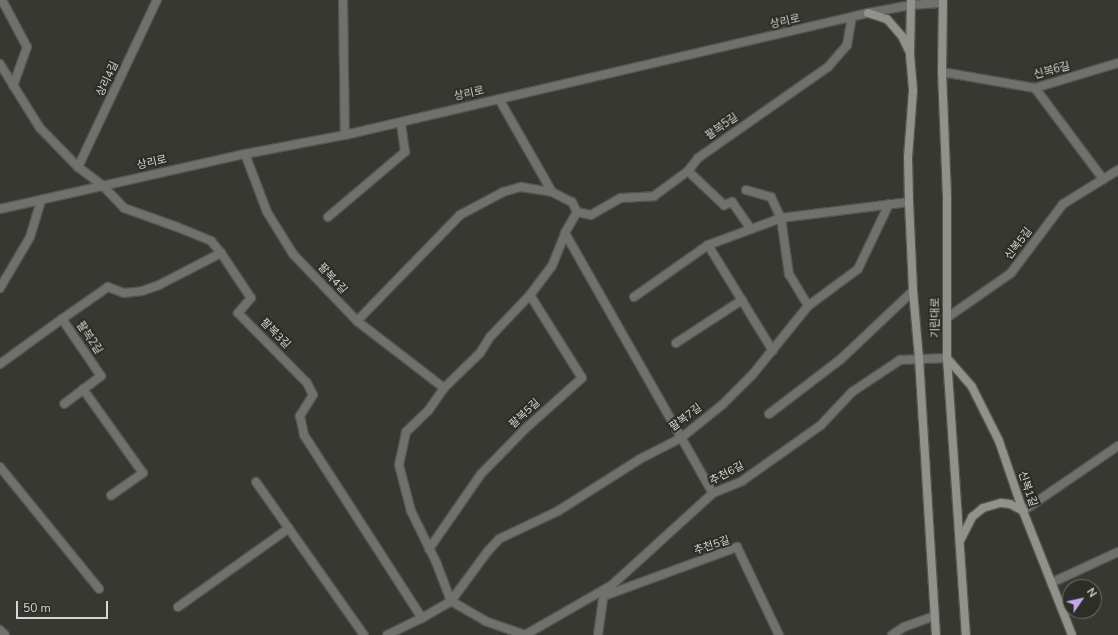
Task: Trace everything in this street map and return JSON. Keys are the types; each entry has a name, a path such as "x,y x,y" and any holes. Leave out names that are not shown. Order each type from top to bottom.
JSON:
{"street":[{"path":"2,0 27,47 14,86"},
{"name":"상리4길","path":"78,167 158,0"},
{"path":"343,0 345,135"},
{"name":"상리로","path":"0,209 245,154 345,135 911,3 943,2"},
{"name":"기린대로","path":"943,2 942,72 947,199 947,358 961,539 966,635"},
{"name":"기린대로","path":"911,3 910,54 913,91 908,157 909,202 913,291 919,358 936,635"},
{"path":"868,13 887,19 902,36 910,54"},
{"name":"팔복5길","path":"577,212 591,215 621,198 654,196 688,171 698,158 828,67 847,45 852,17"},
{"name":"신복6길","path":"942,72 1035,88 1118,63"},
{"name":"팔복3길","path":"0,64 40,128 78,167 102,186 124,208 211,241 221,253 251,298 238,313 307,383 313,395 300,416 304,435 422,618"},
{"path":"1035,88 1103,179"},
{"path":"499,99 552,192"},
{"path":"328,217 405,152 401,122"},
{"name":"팔복4길","path":"245,154 267,212 293,254 357,321 444,388"},
{"name":"신복5길","path":"948,317 1011,273 1064,204 1118,170"},
{"path":"688,171 724,205 732,202 751,229"},
{"path":"357,321 460,215 503,192 521,187 552,192 572,202 577,212 565,233 552,266 530,295 490,337 480,353 444,388 428,411 406,432 400,465 411,511 451,601 485,621 525,635"},
{"path":"746,190 771,197 781,218 789,274 808,306"},
{"path":"0,288 30,237 41,200"},
{"path":"634,297 708,245 781,218 909,202"},
{"name":"팔복7길","path":"451,601 488,551 499,539 558,511 640,459 681,438 723,404 753,374 773,351 808,306 858,269 889,204"},
{"path":"565,233 713,493"},
{"path":"708,245 773,351"},
{"path":"62,319 108,287 124,293 142,291 159,285 221,253"},
{"path":"769,414 841,359 913,291"},
{"name":"팔복5길","path":"429,549 481,474 525,429 582,378 530,295"},
{"path":"676,343 742,300"},
{"name":"팔복2길","path":"0,364 62,319 101,376 64,404"},
{"name":"추천6길","path":"525,635 604,592 713,493 742,481 809,434 821,425 852,392 900,360 947,358"},
{"name":"신복1길","path":"947,358 972,387 999,441 1023,511 1072,635"},
{"path":"83,389 143,473 110,496"},
{"path":"961,539 972,518 983,508 1001,503 1010,504 1023,511 1118,446"},
{"path":"0,467 99,589"},
{"path":"256,482 364,635"},
{"path":"178,607 289,528"},
{"name":"추천5길","path":"604,592 737,547 779,635"},
{"path":"1051,583 1118,552"},
{"path":"598,635 604,592"},
{"path":"387,635 422,618 451,601"},
{"path":"892,635 904,627 935,616"},
{"path":"0,630 5,635"},
{"path":"502,635 510,630"}]}
